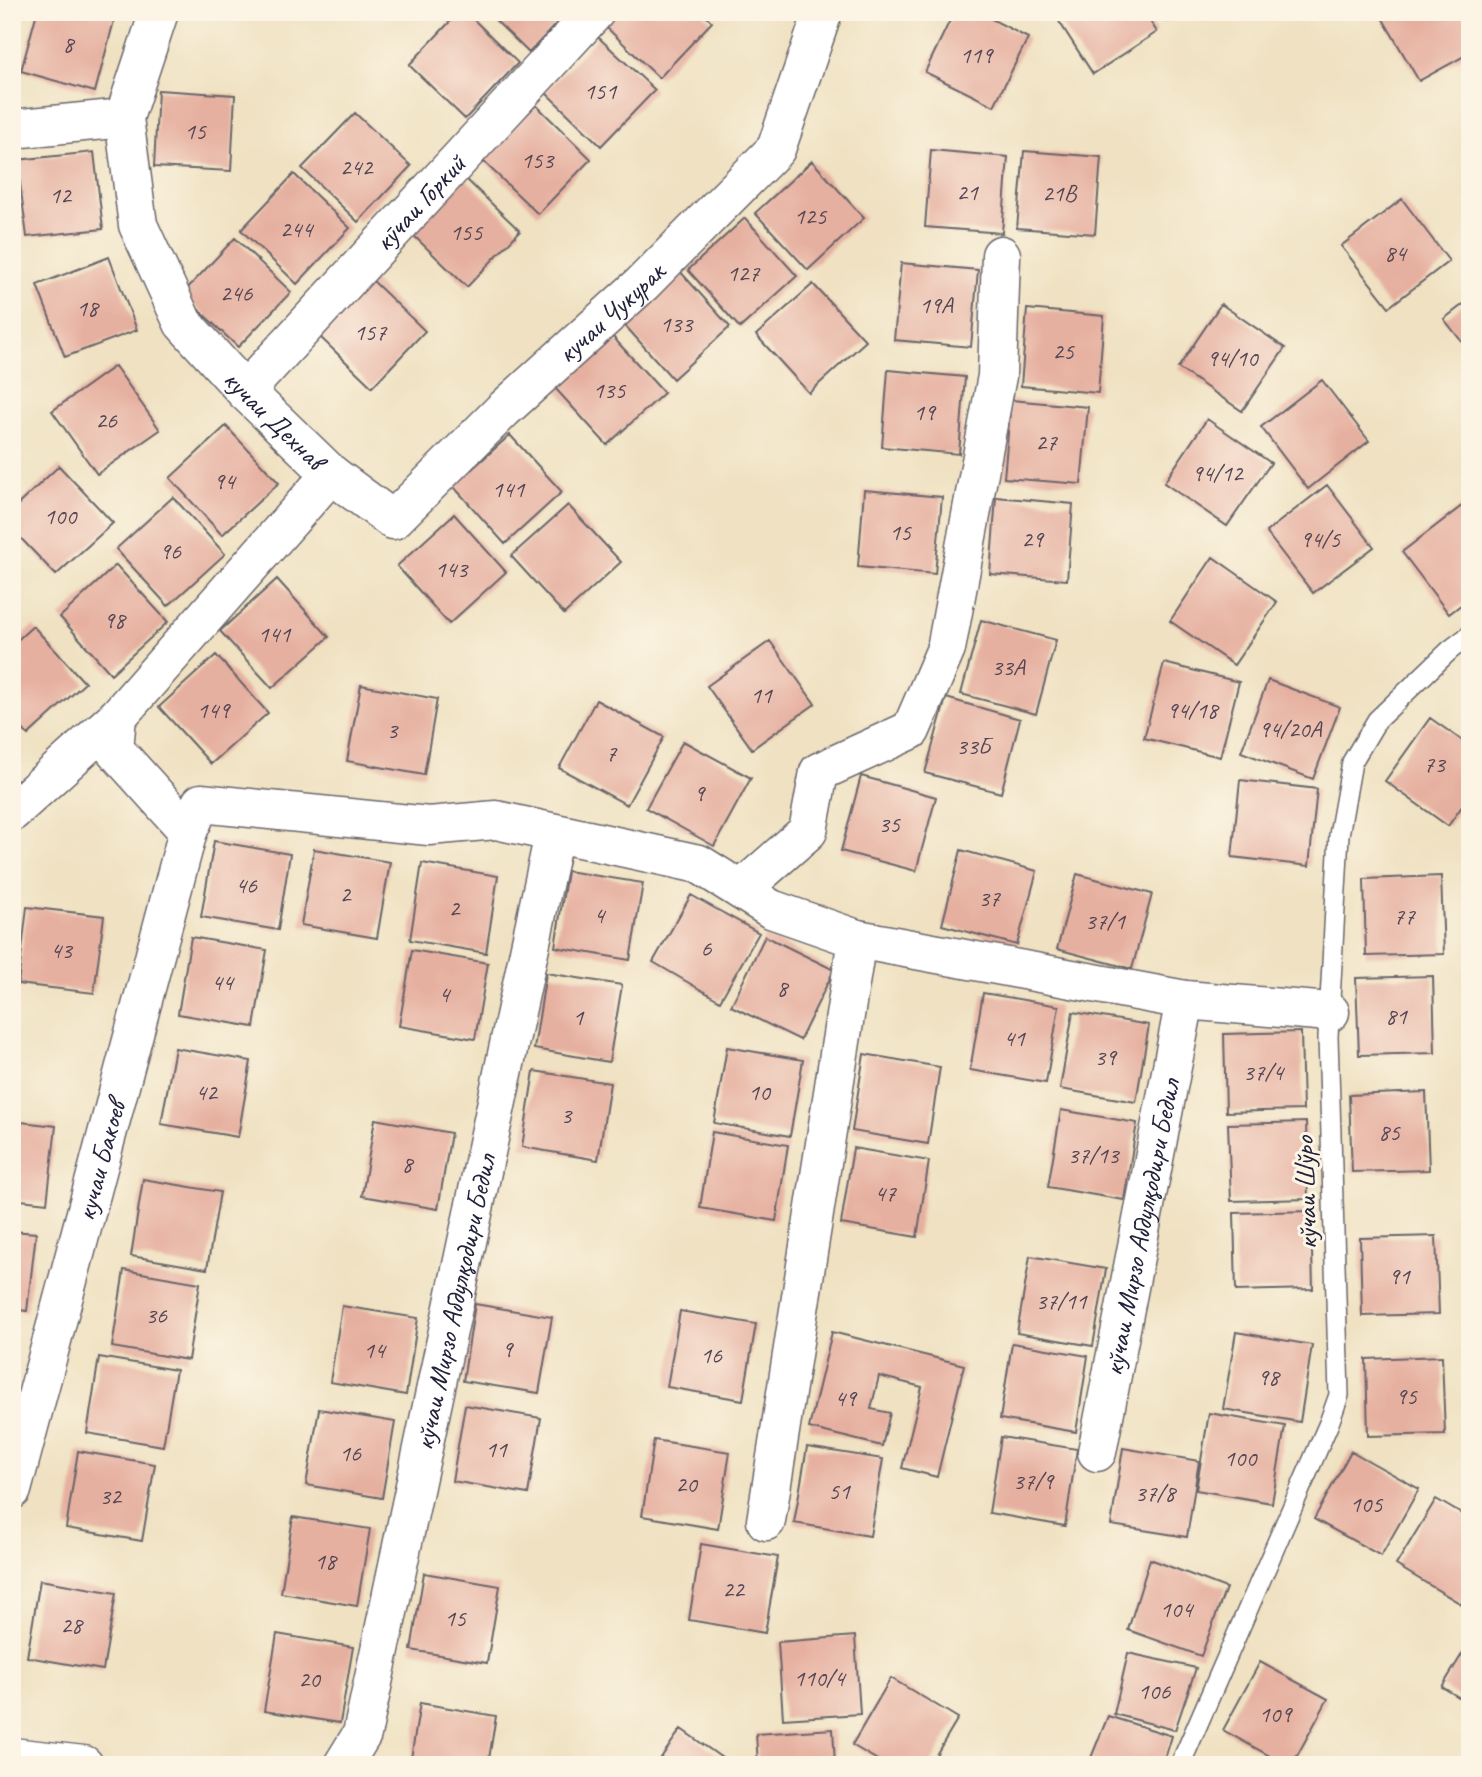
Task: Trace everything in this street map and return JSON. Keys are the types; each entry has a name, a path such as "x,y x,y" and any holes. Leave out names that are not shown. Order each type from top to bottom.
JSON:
{"street":[{"name":"кучаи Дехнав","path":"12,812 117,717 331,474 245,391 183,323 138,225 124,118 159,12"},
{"name":"кӯчаи Горкий","path":"245,391 594,12"},
{"name":"кучаи Чукурак","path":"331,474 393,520 503,410 642,284 776,149 823,12"},
{"path":"12,129 124,118"},
{"path":"741,890 808,831 819,772 911,730 946,649 997,376 1001,255"},
{"path":"117,717 114,749 188,831 201,803 429,826 496,820 699,864 771,909 857,939 1185,1000 1330,1012"},
{"name":"кучаи Бакоев","path":"12,1490 188,831"},
{"name":"кўчаи Мирзо Абдулқодири Бедил","path":"344,1765 362,1734 554,834"},
{"path":"766,1521 857,939"},
{"name":"кўчаи Мирзо Абдулқодири Бедил","path":"1097,1452 1185,1000"},
{"path":"12,1757 84,1765"}],"lane":[{"name":"кўчаи Шўро","path":"1180,1765 1324,1436 1339,1395 1328,1037 1339,835 1352,762 1377,720 1450,650 1470,635"}],"building":[{"path":"37,12 97,12 115,17 95,92 21,71"},
{"path":"459,12 466,12 518,63 465,119 409,65"},
{"path":"487,12 567,12 529,53"},
{"path":"614,12 702,12 712,22 659,78 603,24"},
{"path":"954,12 978,12 1028,38 994,106 925,72"},
{"path":"1053,12 1144,12 1157,32 1093,74"},
{"path":"1159,12 1181,12 1166,22"},
{"path":"1468,12 1470,53 1419,81 1380,14"},
{"path":"598,37 655,90 601,146 545,92"},
{"path":"158,90 235,95 231,171 154,167"},
{"path":"536,105 591,159 538,214 482,160"},
{"path":"355,113 411,166 358,222 302,168"},
{"path":"931,150 1008,157 1002,233 925,227"},
{"path":"1024,151 1101,157 1095,234 1017,228"},
{"path":"94,152 103,229 27,237 17,160"},
{"path":"812,161 864,218 808,270 755,213"},
{"path":"294,174 350,228 297,284 241,230"},
{"path":"464,177 520,231 467,287 411,233"},
{"path":"1402,199 1449,261 1389,307 1341,246"},
{"path":"745,218 797,276 740,328 688,270"},
{"path":"235,238 291,292 238,347 182,294"},
{"path":"109,257 137,330 65,357 37,285"},
{"path":"901,263 978,270 971,347 894,340"},
{"path":"678,269 730,327 673,379 621,321"},
{"path":"369,277 425,331 372,387 316,333"},
{"path":"813,284 866,341 809,393 756,335"},
{"path":"1470,299 1470,352 1444,319"},
{"path":"1221,304 1285,348 1242,411 1178,368"},
{"path":"1027,309 1104,316 1098,393 1021,386"},
{"path":"612,336 664,393 607,445 555,388"},
{"path":"115,366 160,430 97,474 52,411"},
{"path":"888,370 965,377 959,454 882,447"},
{"path":"1322,380 1369,441 1308,489 1261,427"},
{"path":"1011,400 1088,407 1081,484 1004,478"},
{"path":"1207,419 1271,463 1227,526 1164,483"},
{"path":"226,426 279,483 222,535 170,478"},
{"path":"510,435 562,492 505,544 453,486"},
{"path":"59,466 113,523 56,575 12,529 12,510"},
{"path":"1327,485 1374,547 1313,593 1266,532"},
{"path":"864,490 942,497 935,574 858,567"},
{"path":"173,497 225,554 168,606 116,549"},
{"path":"996,497 1073,504 1067,580 990,574"},
{"path":"568,505 621,562 564,614 511,556"},
{"path":"1463,505 1470,514 1470,598 1449,614 1402,552"},
{"path":"454,514 506,572 449,624 397,566"},
{"path":"1213,557 1277,602 1234,665 1170,621"},
{"path":"116,565 168,622 111,674 60,617"},
{"path":"277,579 329,637 272,688 220,631"},
{"path":"981,620 1056,640 1036,714 961,694"},
{"path":"33,626 85,683 28,735 12,717 12,645"},
{"path":"770,641 815,704 752,749 707,686"},
{"path":"216,655 268,713 211,764 159,707"},
{"path":"1164,663 1239,682 1220,757 1144,738"},
{"path":"1268,680 1340,707 1313,779 1241,752"},
{"path":"361,685 437,699 424,775 347,761"},
{"path":"946,698 1020,719 1001,793 925,773"},
{"path":"596,700 664,737 627,805 559,768"},
{"path":"1430,718 1470,746 1470,795 1448,826 1385,781"},
{"path":"683,741 751,778 714,846 646,808"},
{"path":"861,776 936,797 916,871 841,851"},
{"path":"1240,780 1317,789 1309,866 1232,857"},
{"path":"214,841 290,854 278,930 201,917"},
{"path":"314,849 390,862 377,938 301,925"},
{"path":"961,850 1037,871 1017,945 942,925"},
{"path":"422,863 498,876 486,953 410,940"},
{"path":"567,871 643,883 630,960 555,947"},
{"path":"1077,874 1152,894 1132,969 1057,949"},
{"path":"1441,876 1444,954 1366,956 1364,879"},
{"path":"691,895 759,933 720,1001 653,962"},
{"path":"27,907 104,916 94,993 18,984"},
{"path":"765,936 834,970 800,1040 731,1006"},
{"path":"191,937 267,950 254,1027 178,1014"},
{"path":"412,950 488,963 475,1039 399,1026"},
{"path":"546,973 622,985 609,1062 534,1049"},
{"path":"1433,976 1435,1053 1359,1055 1356,978"},
{"path":"983,993 1059,1006 1046,1083 970,1070"},
{"path":"1073,1012 1149,1025 1136,1102 1060,1089"},
{"path":"1301,1032 1303,1110 1226,1112 1224,1034"},
{"path":"727,1047 803,1060 790,1136 714,1123"},
{"path":"175,1048 251,1061 238,1137 161,1124"},
{"path":"864,1054 940,1067 928,1144 852,1131"},
{"path":"534,1071 610,1083 598,1160 522,1147"},
{"path":"1426,1092 1429,1170 1352,1172 1349,1095"},
{"path":"1061,1110 1137,1123 1124,1200 1048,1187"},
{"path":"375,1119 451,1133 438,1209 362,1196"},
{"path":"12,1121 56,1126 47,1203 12,1199"},
{"path":"1306,1122 1308,1199 1231,1201 1228,1124"},
{"path":"712,1132 788,1145 776,1221 700,1208"},
{"path":"853,1148 929,1161 917,1237 841,1224"},
{"path":"143,1179 220,1192 207,1269 131,1256"},
{"path":"1311,1211 1313,1289 1236,1291 1234,1213"},
{"path":"12,1231 36,1233 27,1311 12,1309"},
{"path":"1436,1236 1439,1314 1362,1316 1360,1238"},
{"path":"1030,1256 1106,1269 1093,1346 1017,1333"},
{"path":"124,1270 200,1283 188,1360 112,1347"},
{"path":"475,1304 552,1317 539,1393 463,1381"},
{"path":"342,1306 418,1318 406,1395 330,1382"},
{"path":"680,1311 756,1324 743,1400 667,1387"},
{"path":"832,1332 964,1365 937,1477 902,1468 922,1387 879,1376 871,1409 890,1413 882,1446 809,1428"},
{"path":"1236,1332 1312,1345 1300,1422 1223,1409"},
{"path":"1012,1343 1088,1356 1076,1432 1000,1419"},
{"path":"1442,1356 1445,1434 1368,1436 1366,1359"},
{"path":"99,1357 176,1370 163,1446 87,1433"},
{"path":"465,1405 541,1418 528,1494 452,1481"},
{"path":"319,1409 395,1422 382,1498 306,1485"},
{"path":"1209,1413 1285,1426 1272,1503 1196,1490"},
{"path":"1001,1437 1077,1449 1065,1526 989,1513"},
{"path":"654,1440 730,1452 718,1529 642,1516"},
{"path":"807,1447 883,1459 870,1536 794,1523"},
{"path":"1123,1448 1199,1461 1187,1537 1111,1525"},
{"path":"78,1451 155,1464 142,1541 66,1528"},
{"path":"1351,1451 1419,1489 1381,1556 1314,1519"},
{"path":"1436,1499 1470,1519 1470,1593 1463,1605 1396,1565"},
{"path":"293,1517 370,1529 357,1606 281,1593"},
{"path":"701,1544 778,1557 765,1633 689,1620"},
{"path":"1150,1559 1226,1588 1201,1656 1128,1630"},
{"path":"424,1573 500,1586 487,1663 411,1650"},
{"path":"40,1580 116,1593 103,1670 27,1657"},
{"path":"277,1634 353,1647 340,1723 264,1711"},
{"path":"855,1636 860,1714 783,1719 778,1642"},
{"path":"1470,1641 1470,1704 1442,1687"},
{"path":"1128,1653 1196,1668 1175,1730 1114,1714"},
{"path":"1260,1662 1328,1699 1292,1765 1286,1765 1223,1730"},
{"path":"891,1678 958,1718 930,1765 886,1765 852,1745"},
{"path":"420,1703 496,1716 488,1765 410,1765"},
{"path":"1108,1716 1172,1736 1163,1765 1088,1765"},
{"path":"681,1729 732,1765 656,1765"},
{"path":"833,1729 835,1765 758,1765 756,1734"}]}
